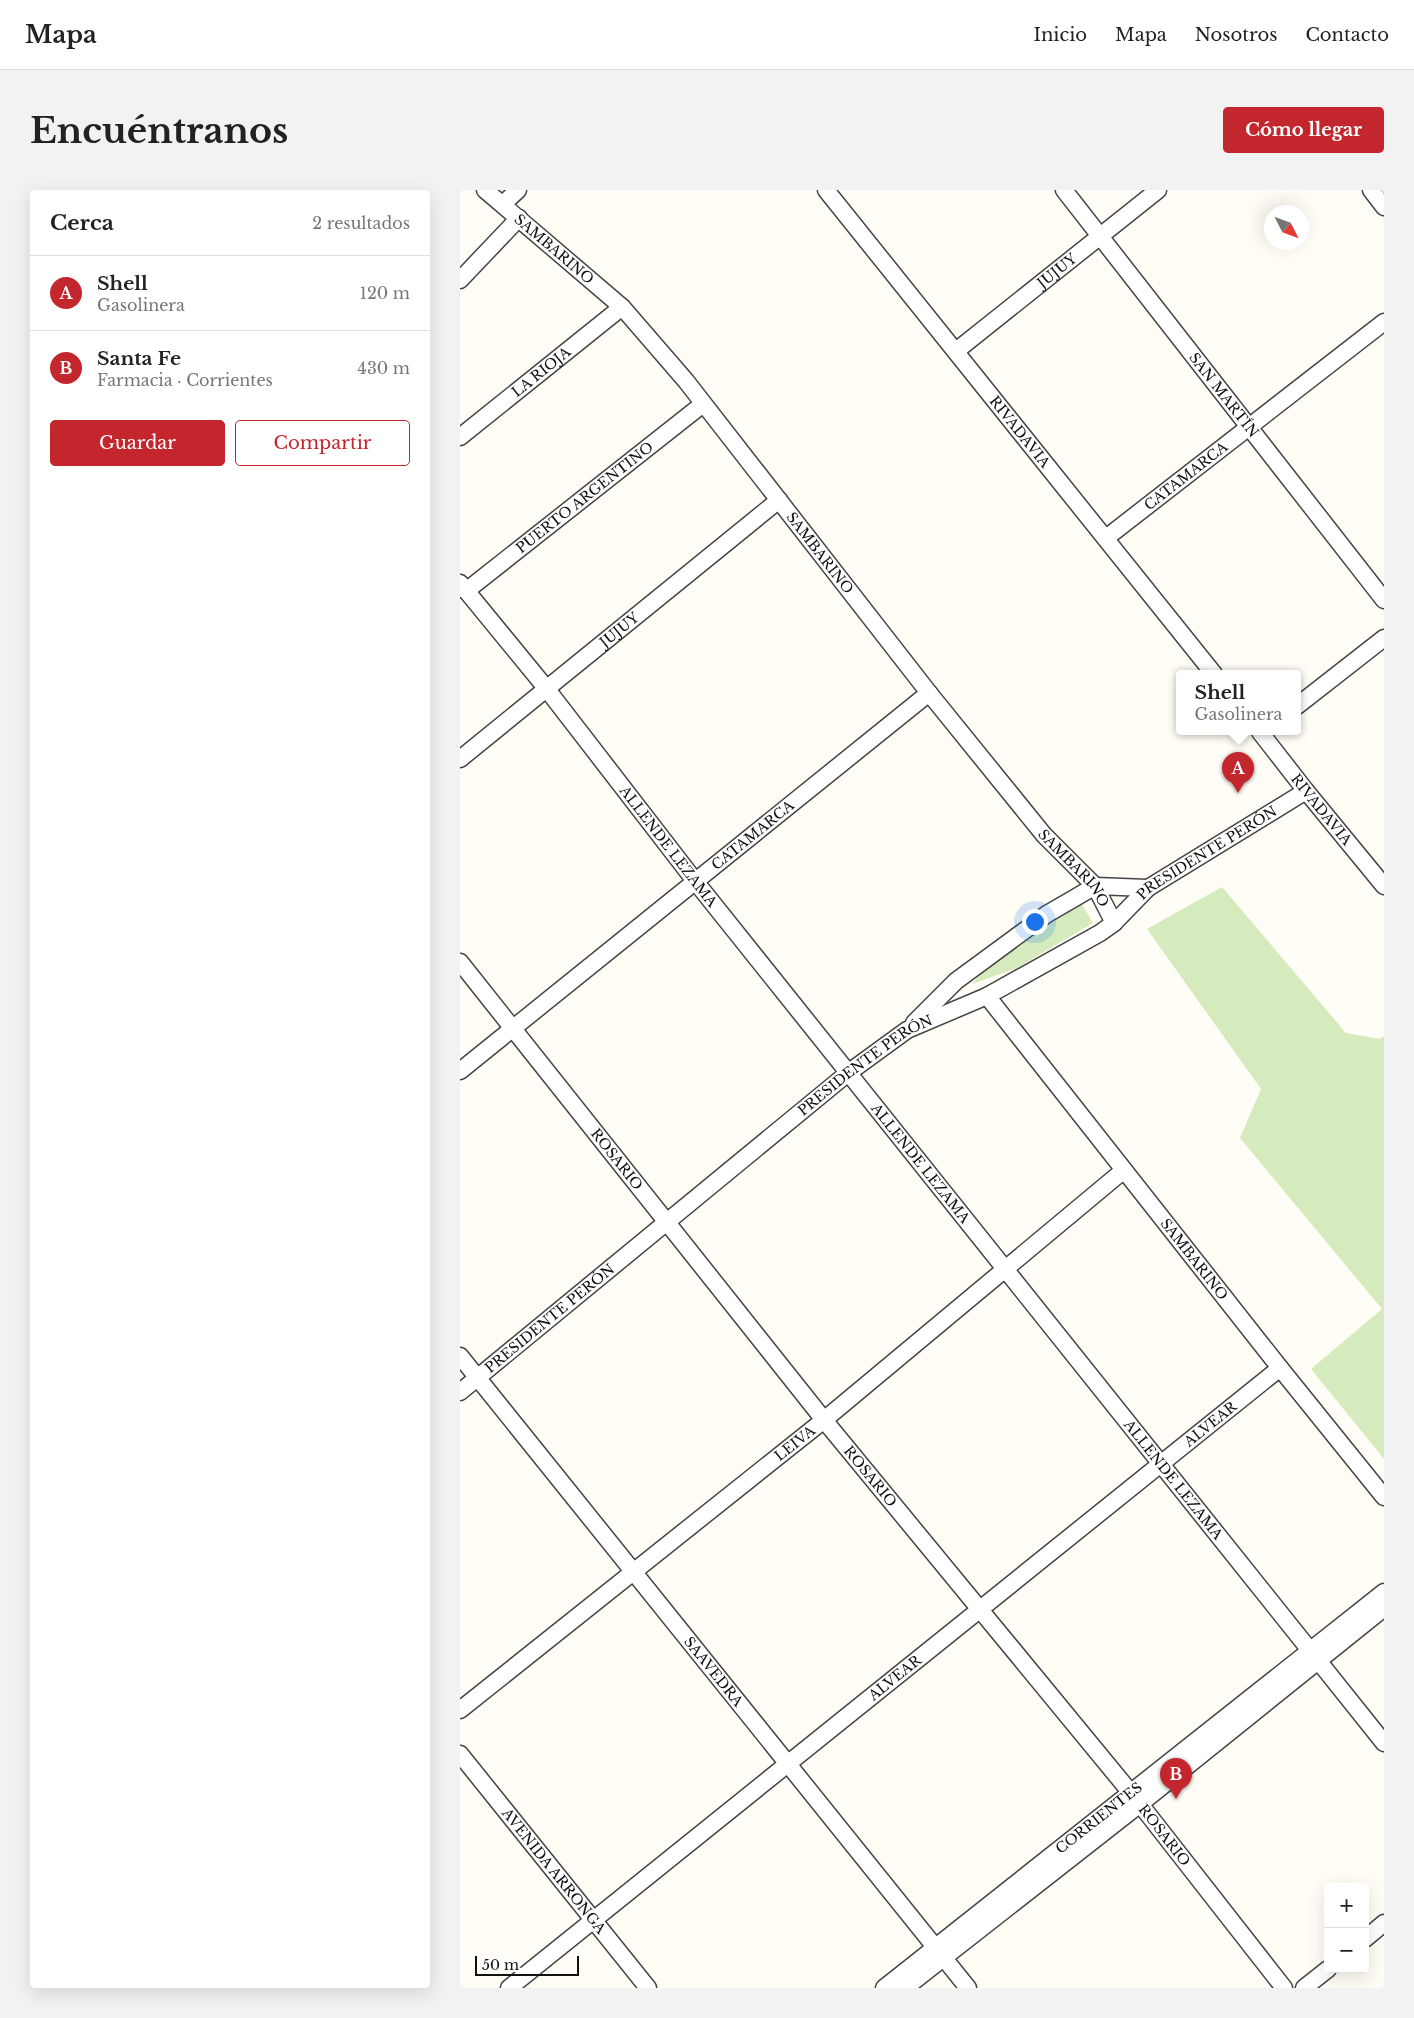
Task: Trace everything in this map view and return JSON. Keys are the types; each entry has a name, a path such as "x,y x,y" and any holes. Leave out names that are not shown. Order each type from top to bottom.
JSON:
{"street":[{"name":"SAMBARINO","path":"486,190 622,307 704,404 929,693 1044,835 1095,886 1114,923"},
{"path":"503,204 518,190"},
{"name":"RIVADAVIA","path":"826,190 1211,670"},
{"name":"SAN MARTÍN","path":"1064,190 1248,429 1384,600"},
{"name":"JUJUY","path":"956,351 1158,190"},
{"path":"1371,190 1384,207"},
{"path":"460,280 519,218"},
{"name":"LA RIOJA","path":"460,437 622,307"},
{"name":"CATAMARCA","path":"1106,538 1384,322"},
{"name":"PUERTO ARGENTINO","path":"463,587 704,404"},
{"name":"JUJUY","path":"460,759 778,500"},
{"name":"ALLENDE LEZAMA","path":"463,587 546,688 695,881 1384,1743"},
{"path":"1301,703 1384,638"},
{"name":"CATAMARCA","path":"460,1071 929,693"},
{"name":"RIVADAVIA","path":"1263,735 1306,791 1384,886"},
{"name":"PRESIDENTE PERÓN","path":"460,1392 848,1073 907,1030 986,996 1100,933 1114,923 1148,888 1306,791"},
{"path":"907,1030 956,982 1047,914 1095,886 1148,888"},
{"name":"ROSARIO","path":"460,962 824,1420 1135,1799 1284,1988"},
{"name":"SAMBARINO","path":"986,996 1384,1497"},
{"name":"LEIVA","path":"460,1710 824,1420 1124,1170"},
{"name":"SAAVEDRA","path":"460,1356 968,1988"},
{"name":"ALVEAR","path":"509,1988 1280,1368"},
{"name":"CORRIENTES","path":"1314,1657 1384,1592"},
{"name":"CORRIENTES","path":"884,1988 940,1953 1314,1657 1384,1608"},
{"name":"AVENIDA ARRONGA","path":"460,1754 648,1988"},
{"path":"1369,1936 1384,1924"},
{"name":"CORRIENTES","path":"905,1988 940,1953"},
{"path":"1304,1988 1324,1972"}],"green space":[{"path":"1222,887 1346,1033 1380,1039 1384,1036 1384,1459 1311,1369 1382,1309 1240,1138 1261,1089 1147,929"},
{"path":"1080,901 1093,923 1017,968 972,984 994,959"}],"place":[{"name":"Shell","path":"1238,793"},
{"name":"Santa Fe","path":"1176,1799"}]}
